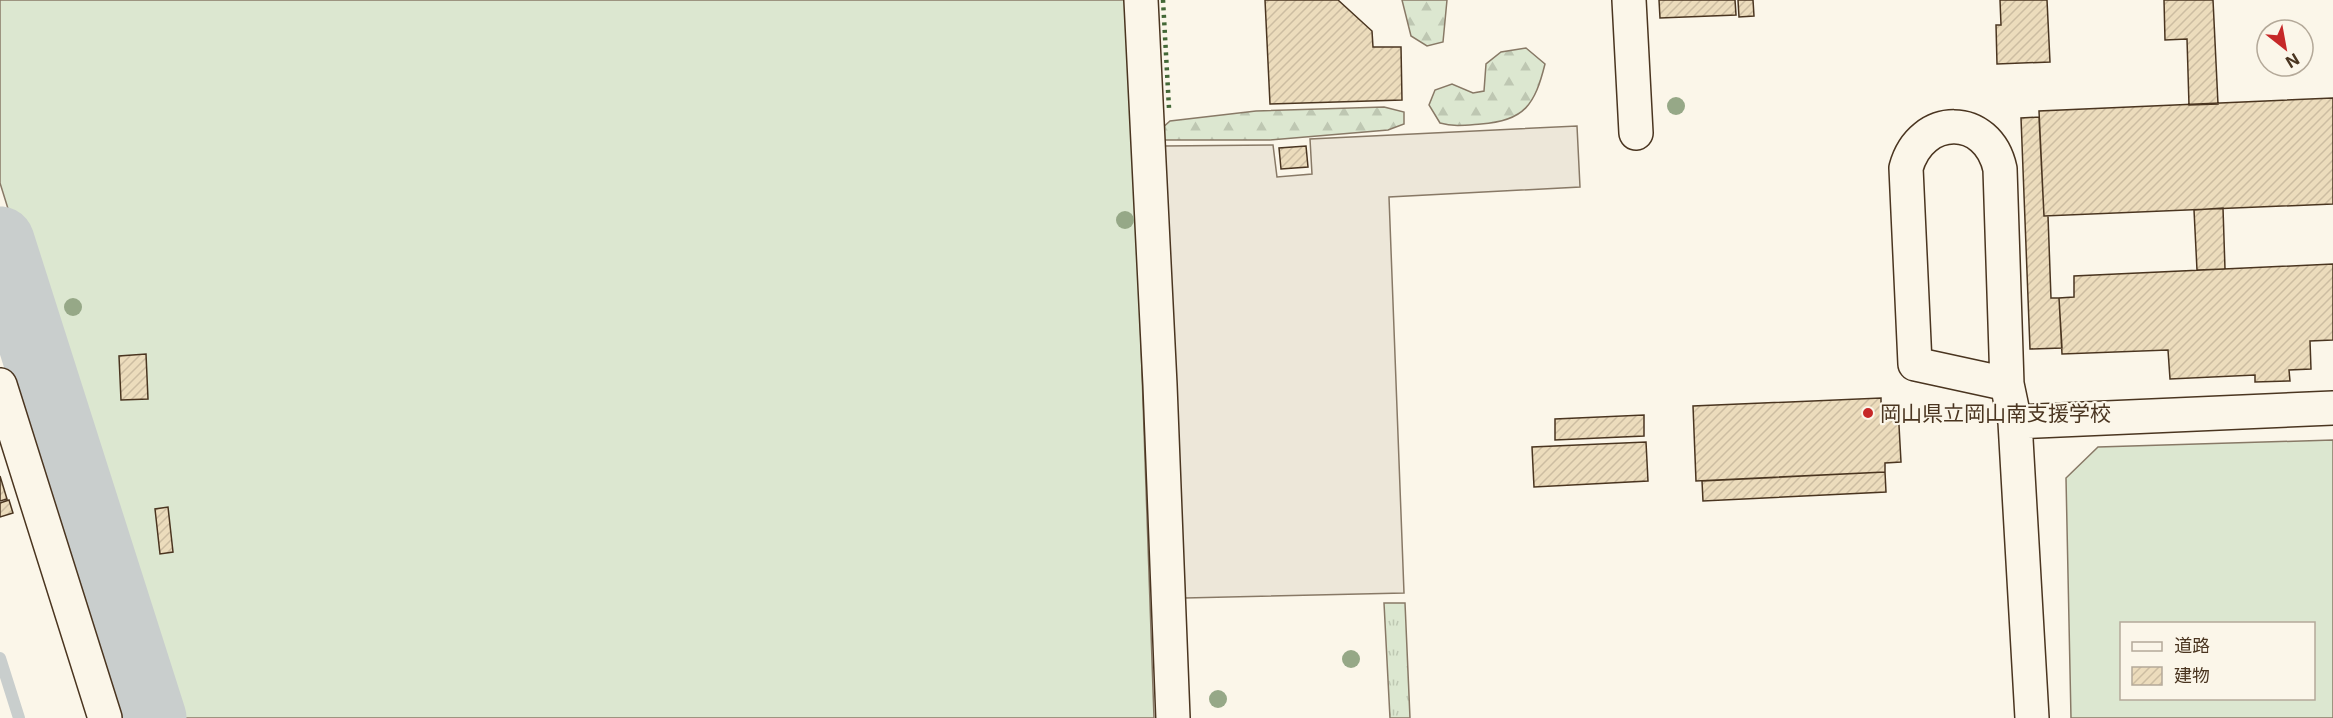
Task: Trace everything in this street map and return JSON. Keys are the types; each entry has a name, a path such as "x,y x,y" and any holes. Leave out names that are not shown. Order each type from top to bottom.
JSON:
{"street":[{"path":"1141,0 1173,718"},
{"path":"1629,0 1636,133"},
{"path":"2007,384 1915,364 1906,168 1917,144 1938,129 1961,127 1974,131 1993,147 1998,159 2007,384 2015,422 2032,718"},
{"path":"0,385 105,718"},
{"path":"2015,422 2333,408"}],"green space":[{"path":"0,0 1125,0 1138,257 1154,718 167,718 0,183"},
{"path":"1402,0 1447,0 1443,42 1427,46 1411,36"},
{"path":"1526,48 1545,64 1537,90 1526,108 1508,119 1496,122 1460,125 1440,123 1429,105 1435,90 1452,84 1473,93 1484,91 1486,64 1501,52"},
{"path":"1384,107 1404,112 1404,124 1388,130 1270,140 1161,140 1160,130 1170,121 1256,111"},
{"path":"2333,440 2333,718 2071,718 2066,478 2098,447"},
{"path":"1384,603 1405,603 1410,718 1390,718"}],"shaded area":[{"path":"1577,126 1580,187 1389,197 1404,593 1185,598 1163,146 1273,145 1277,177 1312,174 1310,139"}],"building":[{"path":"1265,0 1338,0 1372,31 1373,47 1401,47 1402,100 1270,104"},
{"path":"1659,0 1735,0 1736,15 1660,18"},
{"path":"1738,0 1753,0 1754,16 1739,17"},
{"path":"2000,0 2047,0 2050,62 1997,64 1996,25 2001,25"},
{"path":"2164,0 2213,0 2218,104 2189,105 2187,39 2165,40"},
{"path":"2333,98 2333,204 2044,216 2039,111"},
{"path":"2039,117 2044,216 2048,216 2051,298 2059,298 2062,348 2030,349 2021,118"},
{"path":"1306,146 1308,167 1281,169 1279,148"},
{"path":"2223,208 2225,269 2197,270 2194,210"},
{"path":"2333,264 2333,340 2310,341 2311,369 2289,370 2290,381 2255,382 2255,375 2170,379 2168,350 2062,354 2059,298 2074,297 2074,276"},
{"path":"146,354 148,399 121,400 119,356"},
{"path":"1881,398 1881,407 1898,407 1901,462 1885,463 1885,472 1696,481 1693,406"},
{"path":"1644,415 1644,436 1555,440 1555,419"},
{"path":"1646,442 1648,481 1534,487 1532,447"},
{"path":"1885,472 1886,492 1703,501 1702,481"},
{"path":"0,476 7,499 0,501"},
{"path":"9,500 13,513 0,517 0,503"},
{"path":"168,507 173,552 160,554 155,509"}],"waterway":[{"path":"0,241 152,718"},
{"path":"0,658 19,718"}],"hedge":[{"path":"1163,0 1169,108"}],"place":[{"name":"岡山県立岡山南支援学校","path":"1868,413"}]}
